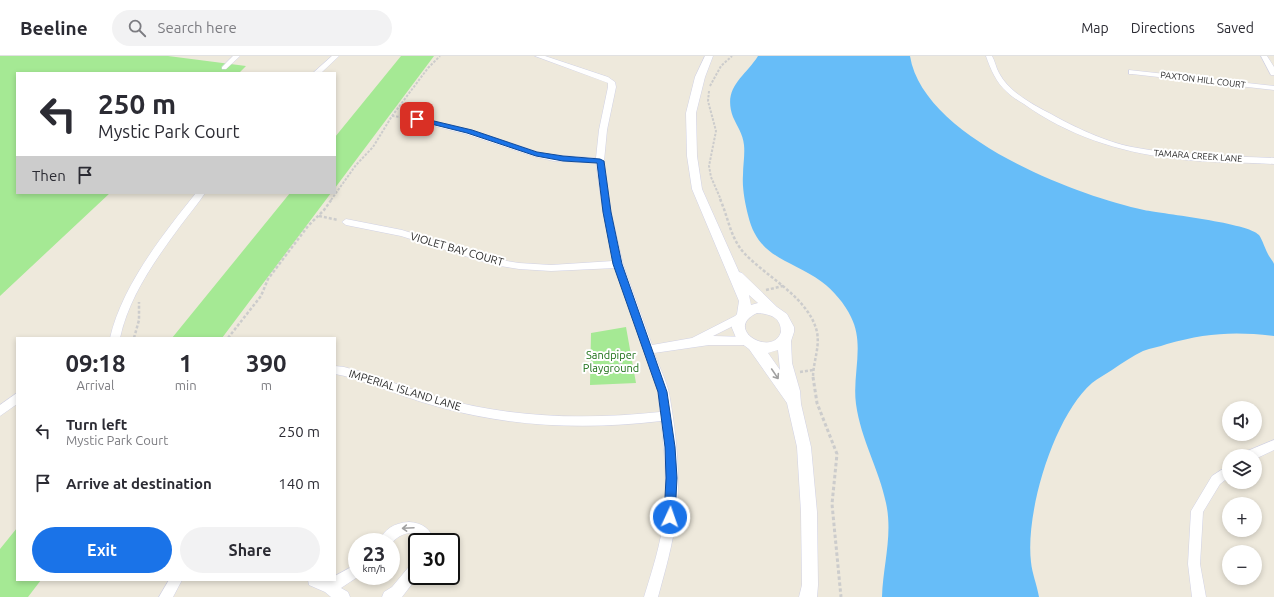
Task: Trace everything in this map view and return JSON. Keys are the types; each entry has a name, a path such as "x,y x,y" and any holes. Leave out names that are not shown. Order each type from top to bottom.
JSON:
{"street":[{"path":"224,68 237,56"},
{"path":"318,72 336,56"},
{"path":"540,56 611,82 612,87 603,130 600,161 607,212 618,264 663,392 667,416 672,478 670,517 663,554 651,597"},
{"path":"709,56 700,77 691,113 692,156 697,190 722,248 735,273 745,301 737,324 738,330 741,336 750,343 776,375 794,404"},
{"name":"TAMARA CREEK LANE","path":"990,56 996,74 1010,91 1037,110 1068,127 1097,138 1129,149 1172,156 1274,161"},
{"path":"1264,56 1274,73"},
{"name":"PAXTON HILL COURT","path":"1132,72 1274,88"},
{"path":"417,119 469,132 536,154 560,158 600,161"},
{"path":"115,337 123,311 134,288 163,244 200,194"},
{"name":"VIOLET BAY COURT","path":"346,222 402,233 494,262 519,266 551,268 618,264"},
{"path":"648,350 696,341 705,342 723,339 770,347 778,345 784,341 788,335 786,321 735,273"},
{"path":"696,341 706,334 727,326 756,308 774,311"},
{"path":"784,341 785,363 793,390 794,404 804,447 808,505 810,585 808,597"},
{"name":"IMPERIAL ISLAND LANE","path":"336,370 354,374 437,402 501,416 577,422 638,420 667,416"},
{"path":"0,411 16,399"},
{"path":"1262,450 1274,445"},
{"path":"1199,597 1194,564 1197,511 1216,480 1222,475"},
{"path":"392,533 404,528 415,528 425,533"},
{"path":"330,587 348,576"},
{"path":"390,597 397,592 408,578"},
{"path":"166,597 175,581"},
{"path":"316,581 330,587 343,597"}],"path":[{"path":"229,337 261,296 268,279 332,200 356,165 373,146 392,116 412,92 425,72 440,56"},
{"path":"392,116 417,119"},
{"path":"319,216 346,222"},
{"path":"134,337 139,320 139,300"},
{"path":"619,348 621,368"},
{"path":"619,358 634,356"}],"green space":[{"path":"0,56 168,56 246,66 240,72 16,72 16,194 109,194 0,296"},
{"path":"401,56 434,56 336,187 336,136"},
{"path":"289,194 330,194 223,337 173,337"},
{"name":"Sandpiper Playground","path":"626,327 636,383 590,385 591,333"},
{"path":"16,529 16,581 40,581 28,597 0,597 0,549"}],"water":[{"path":"758,56 910,56 921,85 942,112 971,136 1006,158 1043,176 1080,191 1114,202 1144,210 1223,223 1252,231 1259,235 1273,261 1274,336 1233,333 1207,335 1181,340 1143,351 1097,379 1078,398 1054,441 1038,492 1030,541 1032,570 1039,597 882,597 888,538 888,515 883,490 858,417 855,393 858,349 855,328 845,307 830,289 810,274 777,256 759,241 753,230 747,210 743,185 744,145 730,107 730,98 736,83"}],"route":[{"path":"417,119 442,124 536,154 572,160 600,161 607,212 618,264 663,392 667,416 672,478 670,517"}]}
